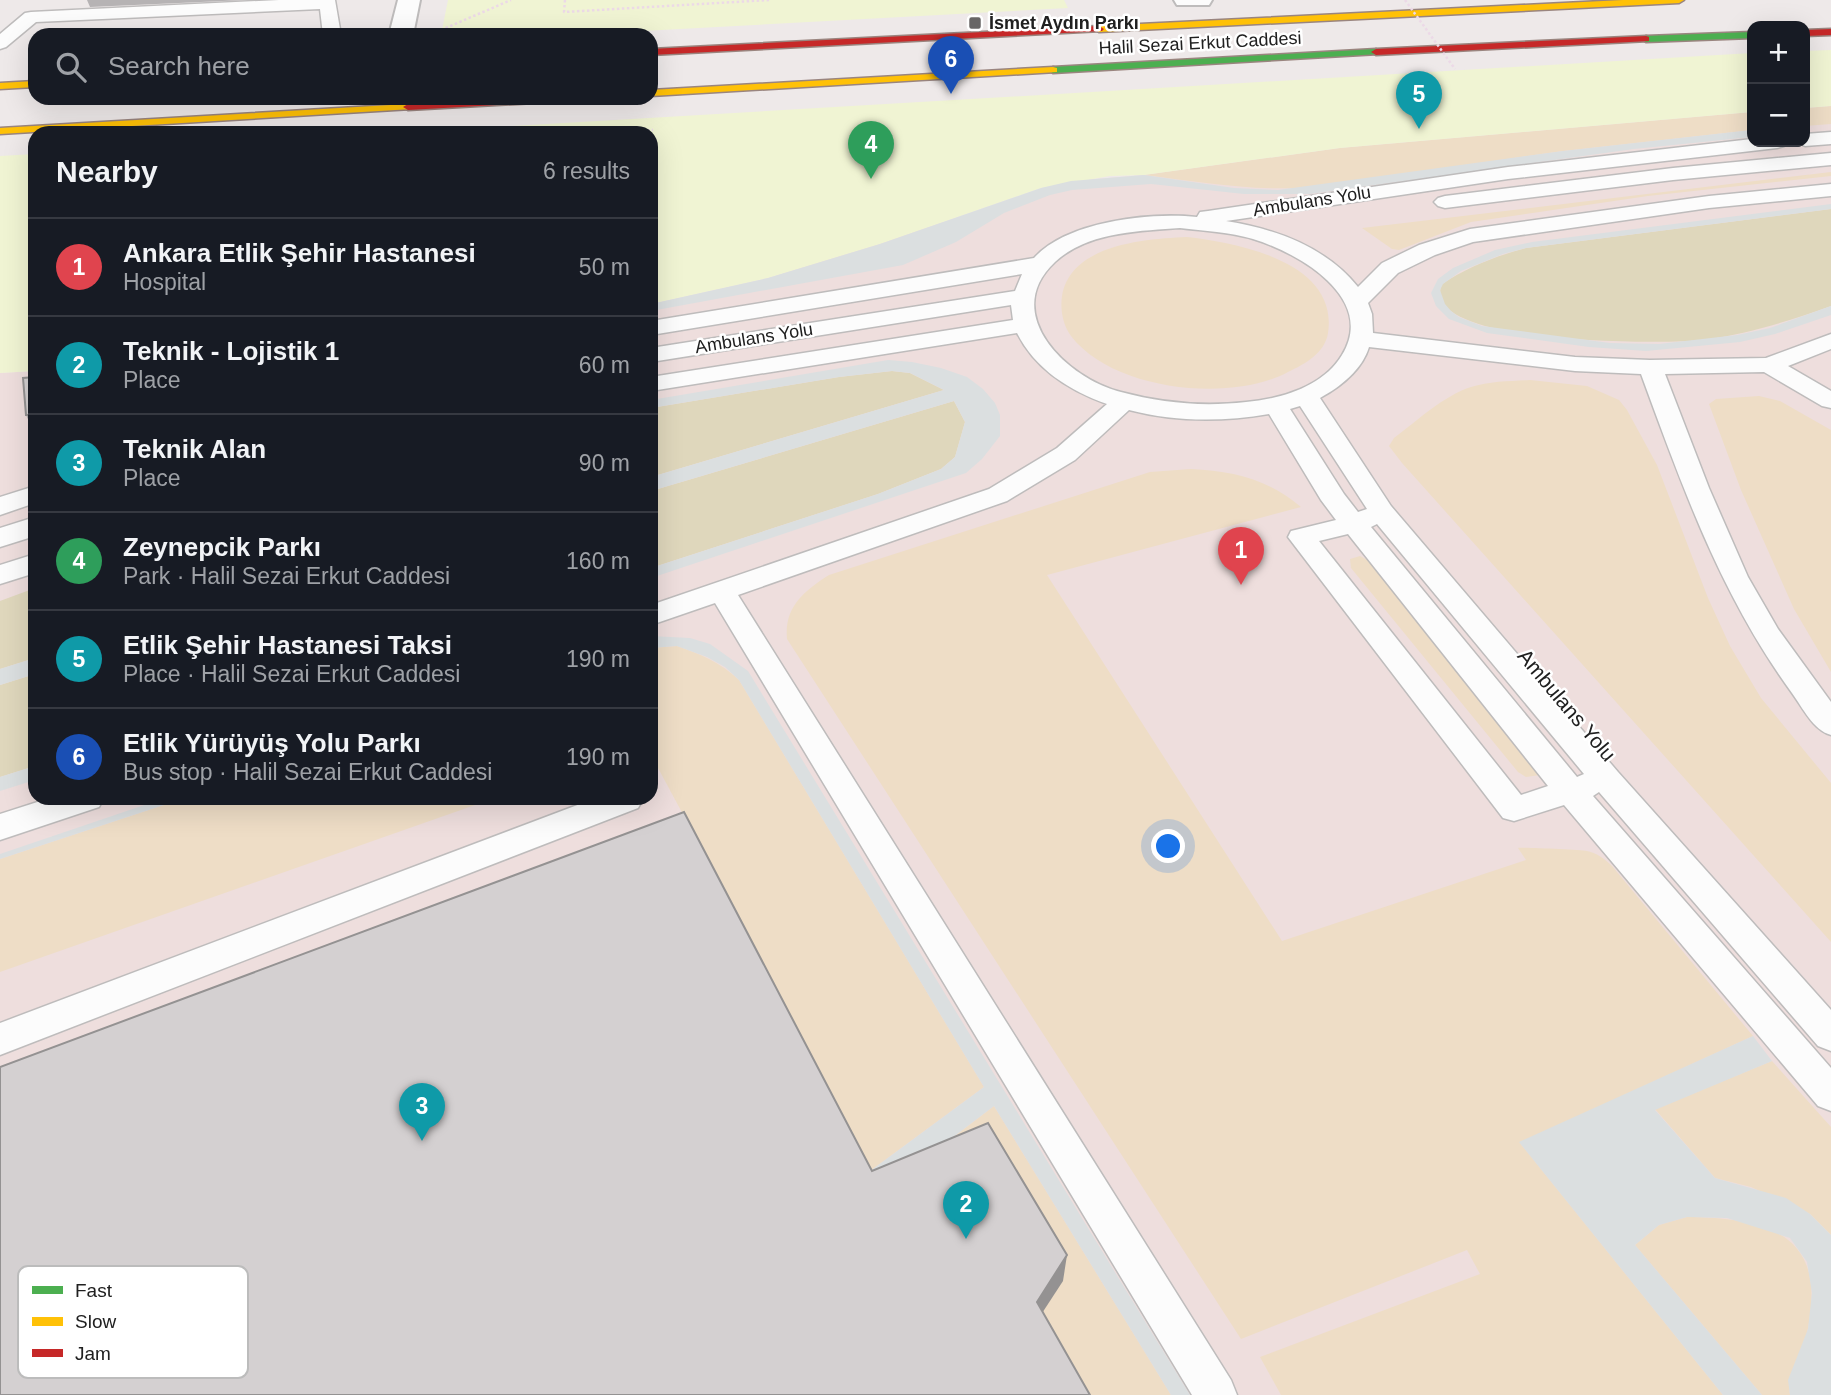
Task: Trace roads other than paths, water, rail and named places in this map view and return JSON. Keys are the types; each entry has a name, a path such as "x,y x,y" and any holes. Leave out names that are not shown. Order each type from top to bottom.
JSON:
{"main road":[{"path":"1386,0 1501,5"},
{"name":"Halil Sezai Erkut Caddesi","path":"658,52 1124,28 1501,5 1679,0"},
{"path":"1114,9 1124,28"},
{"path":"1810,33 1831,32"},
{"name":"Halil Sezai Erkut Caddesi","path":"658,93 1576,41 1747,35"},
{"path":"0,86 28,84"},
{"path":"87,126 450,105"},
{"path":"0,131 28,129"}],"street":[{"path":"403,28 410,0"},
{"path":"1185,0 1201,0"}],"lane":[{"path":"0,43 32,17 328,3 331,28"},
{"path":"1810,140 1831,138"},
{"name":"Ambulans Yolu","path":"1180,222 1508,173 1747,145"},
{"path":"1239,230 1527,191 1831,159"},
{"path":"1357,301 1390,268 1427,250 1471,236 1709,202 1831,190"},
{"path":"1180,222 1239,230 1274,239 1313,258 1343,282 1357,301 1362,339 1348,367 1312,393 1276,406 1223,414 1180,412 1125,400 1097,391 1065,373 1041,352 1025,325 1021,306 1023,296 1026,284 1040,264 1063,247 1091,234 1133,224 1180,222"},
{"path":"658,327 1040,264"},
{"name":"Ambulans Yolu","path":"658,354 1023,296"},
{"path":"658,383 1025,325"},
{"path":"1362,339 1575,364 1650,367 1769,365 1831,341"},
{"path":"1769,365 1831,401"},
{"path":"1650,367 1712,526 1749,605 1799,682 1831,724"},
{"path":"1312,393 1391,510 1831,1035"},
{"path":"658,613 998,495 1035,478 1097,430 1125,400"},
{"path":"1276,406 1334,500 1353,524 1570,791 1831,1094"},
{"path":"0,506 28,496"},
{"path":"1391,510 1353,524 1301,537 1514,809 1616,777"},
{"path":"0,538 28,528"},
{"path":"0,575 28,565"},
{"path":"722,592 1216,1395"},
{"name":"Ambulans Yolu","path":"1616,777 1831,1007"},
{"path":"0,827 68,805"},
{"path":"0,1039 611,805"}],"place":[{"name":"İsmet Aydın Parkı","path":"975,23"},
{"name":"Etlik Yürüyüş Yolu Parkı","path":"951,94"},
{"name":"Etlik Şehir Hastanesi Taksi","path":"1419,129"},
{"name":"Zeynepcik Parkı","path":"871,179"},
{"name":"Ankara Etlik Şehir Hastanesi","path":"1241,585"},
{"name":"Teknik Alan","path":"422,1141"},
{"name":"Teknik - Lojistik 1","path":"966,1239"}]}
